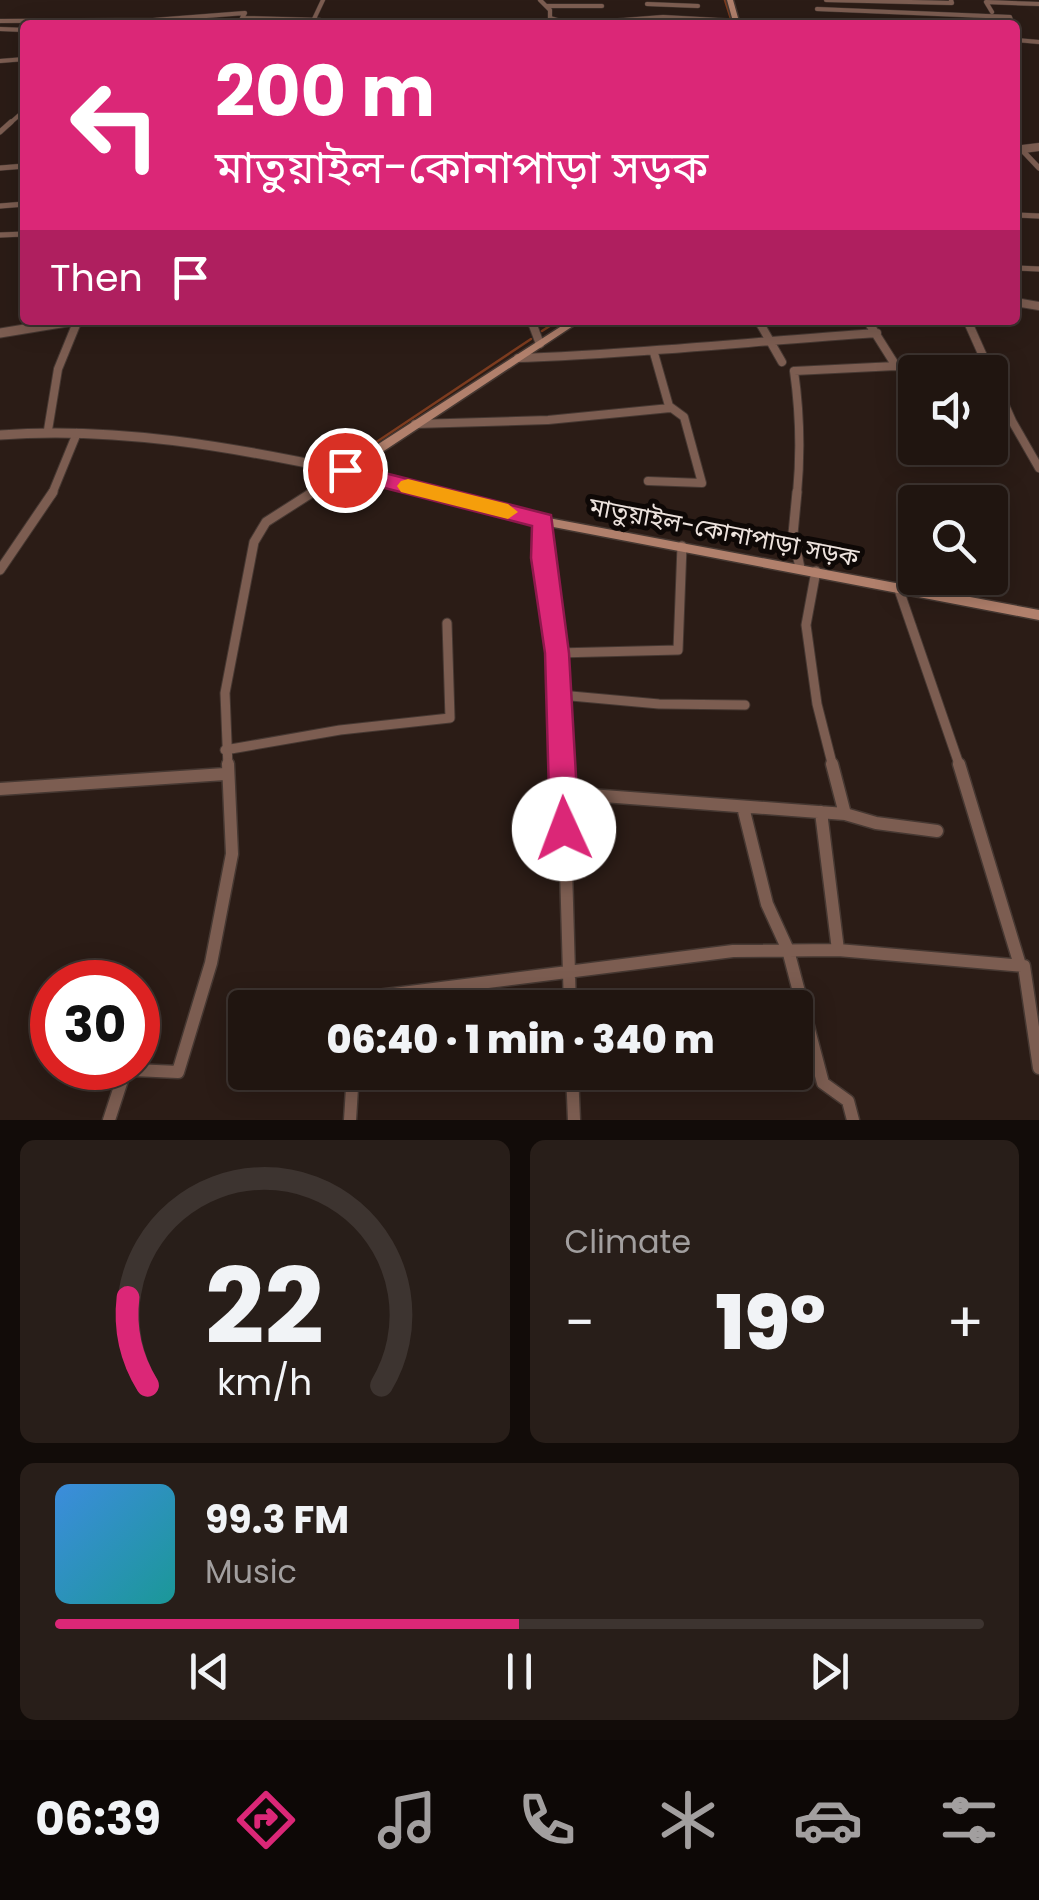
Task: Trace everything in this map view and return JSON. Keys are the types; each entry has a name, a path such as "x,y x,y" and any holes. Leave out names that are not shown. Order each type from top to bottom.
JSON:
{"main road":[{"path":"345,470 569,325"},
{"name":"মাতুয়াইল-কোনাপাড়া সড়ক","path":"345,470 544,521 898,587"},
{"name":"মাতুয়াইল-কোনাপাড়া সড়ক","path":"938,595 1039,615"}],"street":[{"path":"186,20 243,15 314,19 323,0"},
{"path":"540,0 553,20"},
{"path":"826,0 951,0"},
{"path":"654,17 647,2 698,6"},
{"path":"858,2 866,10"},
{"path":"992,12 986,2 1039,4"},
{"path":"240,20 250,5"},
{"path":"546,6 602,6"},
{"path":"817,8 1011,20"},
{"path":"624,20 696,20"},
{"path":"0,132 20,114"},
{"path":"1020,152 1039,147"},
{"path":"1020,152 1039,168"},
{"path":"0,333 48,325"},
{"path":"48,430 58,369 76,325"},
{"path":"533,325 540,344"},
{"path":"761,325 782,362"},
{"path":"800,568 793,534 799,475 797,446 802,431 794,371 896,366 871,325"},
{"path":"969,325 983,355"},
{"path":"518,358 654,353 877,333"},
{"path":"654,353 670,408"},
{"path":"416,424 548,420 670,408 684,417 702,483 648,481"},
{"path":"1008,411 1039,468"},
{"path":"0,435 48,430 260,454 345,470"},
{"path":"0,570 51,496 77,433"},
{"path":"109,1120 124,1074 134,1070 172,1074 182,1064 211,963 232,854 225,693 254,542 266,522 345,470"},
{"path":"544,521 543,558 560,695 569,990"},
{"path":"557,653 678,650 682,546"},
{"path":"816,571 806,625 817,704 844,814"},
{"path":"901,595 980,828 1020,966"},
{"path":"225,750 340,730 450,718 448,623"},
{"path":"560,695 659,704 745,705"},
{"path":"0,789 226,774"},
{"path":"563,793 844,814 876,824 936,831"},
{"path":"743,806 766,904 788,950 823,1082 848,1101 853,1120"},
{"path":"821,812 838,950"},
{"path":"428,990 688,955 788,950 838,950 1024,966 1039,1072"},
{"path":"350,1120 352,1090"},
{"path":"573,1090 574,1120"}],"waterway":[{"path":"725,0 731,20"},
{"path":"542,331 551,325"},
{"path":"348,461 531,339"}],"slow traffic":[{"path":"408,486 508,512"}],"route":[{"path":"345,470 544,521 543,558 557,653 564,829"}]}
